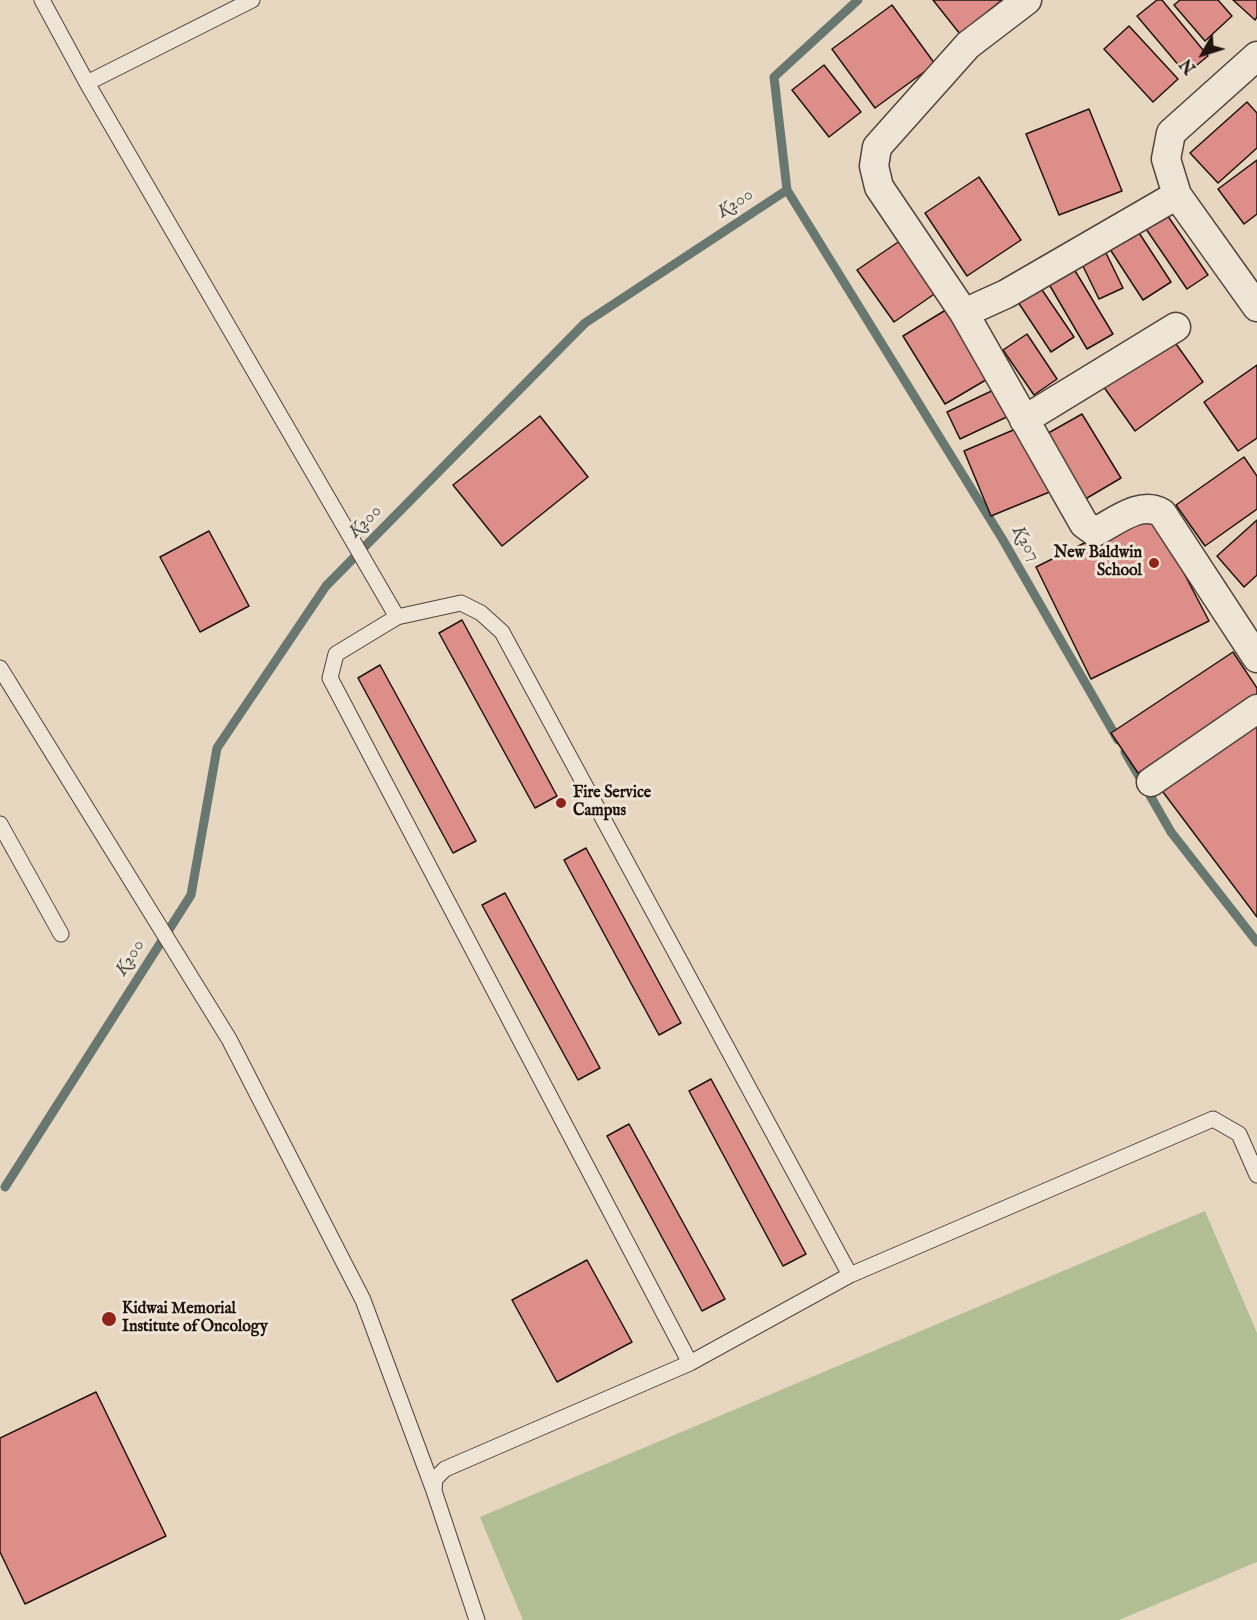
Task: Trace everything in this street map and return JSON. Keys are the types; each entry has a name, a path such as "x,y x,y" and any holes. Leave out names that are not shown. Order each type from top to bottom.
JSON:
{"street":[{"path":"1028,0 968,45 877,147 874,166 879,187 964,313 1024,420 1090,530 1095,532 1140,509 1154,509 1162,513 1257,658"},
{"path":"1257,56 1171,133 1166,159 1177,195 1257,307"},
{"path":"964,313 1006,294 1177,195"},
{"path":"1024,420 1176,327"},
{"path":"1151,782 1257,708"}],"lane":[{"path":"42,0 87,83 397,617"},
{"path":"87,83 252,0"},
{"path":"690,1363 330,678 336,654 397,617 460,603 481,613 502,632 850,1275"},
{"path":"0,668 229,1039 363,1300 434,1491 477,1620"},
{"path":"0,824 61,934"},
{"path":"434,1491 435,1479 445,1469 460,1460 690,1363 850,1275 1213,1119 1239,1134 1257,1174"}],"green space":[{"path":"1205,1211 1257,1333 1257,1562 1119,1620 523,1620 480,1517"}],"building":[{"path":"933,0 1002,0 960,34"},
{"path":"1157,0 1162,0 1208,56 1186,74 1137,16"},
{"path":"1180,0 1218,0 1232,16 1205,41 1174,5"},
{"path":"1233,0 1257,0 1255,20"},
{"path":"892,5 935,64 875,108 832,49"},
{"path":"1129,26 1178,79 1153,102 1104,49"},
{"path":"824,65 861,112 829,137 792,90"},
{"path":"1247,102 1257,113 1257,148 1218,183 1190,153"},
{"path":"1089,109 1122,191 1059,215 1026,134"},
{"path":"1257,160 1257,214 1244,224 1218,189"},
{"path":"979,177 1021,240 967,276 925,213"},
{"path":"1161,206 1208,275 1187,289 1140,220"},
{"path":"1132,222 1171,282 1143,300 1104,240"},
{"path":"907,236 943,288 894,322 857,270"},
{"path":"1104,249 1123,288 1099,299 1080,260"},
{"path":"1068,259 1113,334 1087,349 1043,274"},
{"path":"1038,284 1074,337 1051,352 1016,299"},
{"path":"954,305 996,374 945,404 903,336"},
{"path":"1027,334 1057,379 1034,395 1003,350"},
{"path":"1169,334 1203,382 1135,431 1101,383"},
{"path":"1257,365 1257,438 1238,451 1204,402"},
{"path":"1000,387 1013,414 960,439 947,412"},
{"path":"1082,414 1121,478 1082,501 1043,436"},
{"path":"540,416 588,477 502,546 453,485"},
{"path":"1025,425 1052,491 991,516 964,451"},
{"path":"1244,457 1257,476 1257,509 1205,546 1176,505"},
{"path":"1151,510 1209,621 1091,679 1036,567"},
{"path":"1257,520 1257,575 1244,587 1217,556"},
{"path":"209,531 249,606 200,632 160,557"},
{"path":"462,620 557,796 535,808 439,633"},
{"path":"1233,652 1257,688 1257,694 1138,773 1111,733"},
{"path":"380,665 476,841 453,853 358,678"},
{"path":"1257,715 1257,917 1160,788"},
{"path":"586,848 681,1023 659,1035 564,860"},
{"path":"505,893 600,1068 578,1080 482,905"},
{"path":"711,1079 806,1254 783,1266 689,1091"},
{"path":"629,1124 725,1299 702,1311 607,1136"},
{"path":"587,1260 632,1342 557,1382 512,1300"},
{"path":"96,1392 166,1536 25,1604 0,1552 0,1438"}],"waterway":[{"name":"K207","path":"858,0 774,77 787,190 1003,540 1118,740"},
{"name":"K200","path":"5,1187 191,895 217,748 326,586 585,323 787,190"},
{"name":"K207","path":"1125,752 1171,832 1257,942"}],"place":[{"name":"New Baldwin School","path":"1154,563"},
{"name":"Fire Service Campus","path":"561,803"},
{"name":"Kidwai Memorial Institute of Oncology","path":"109,1319"}]}
